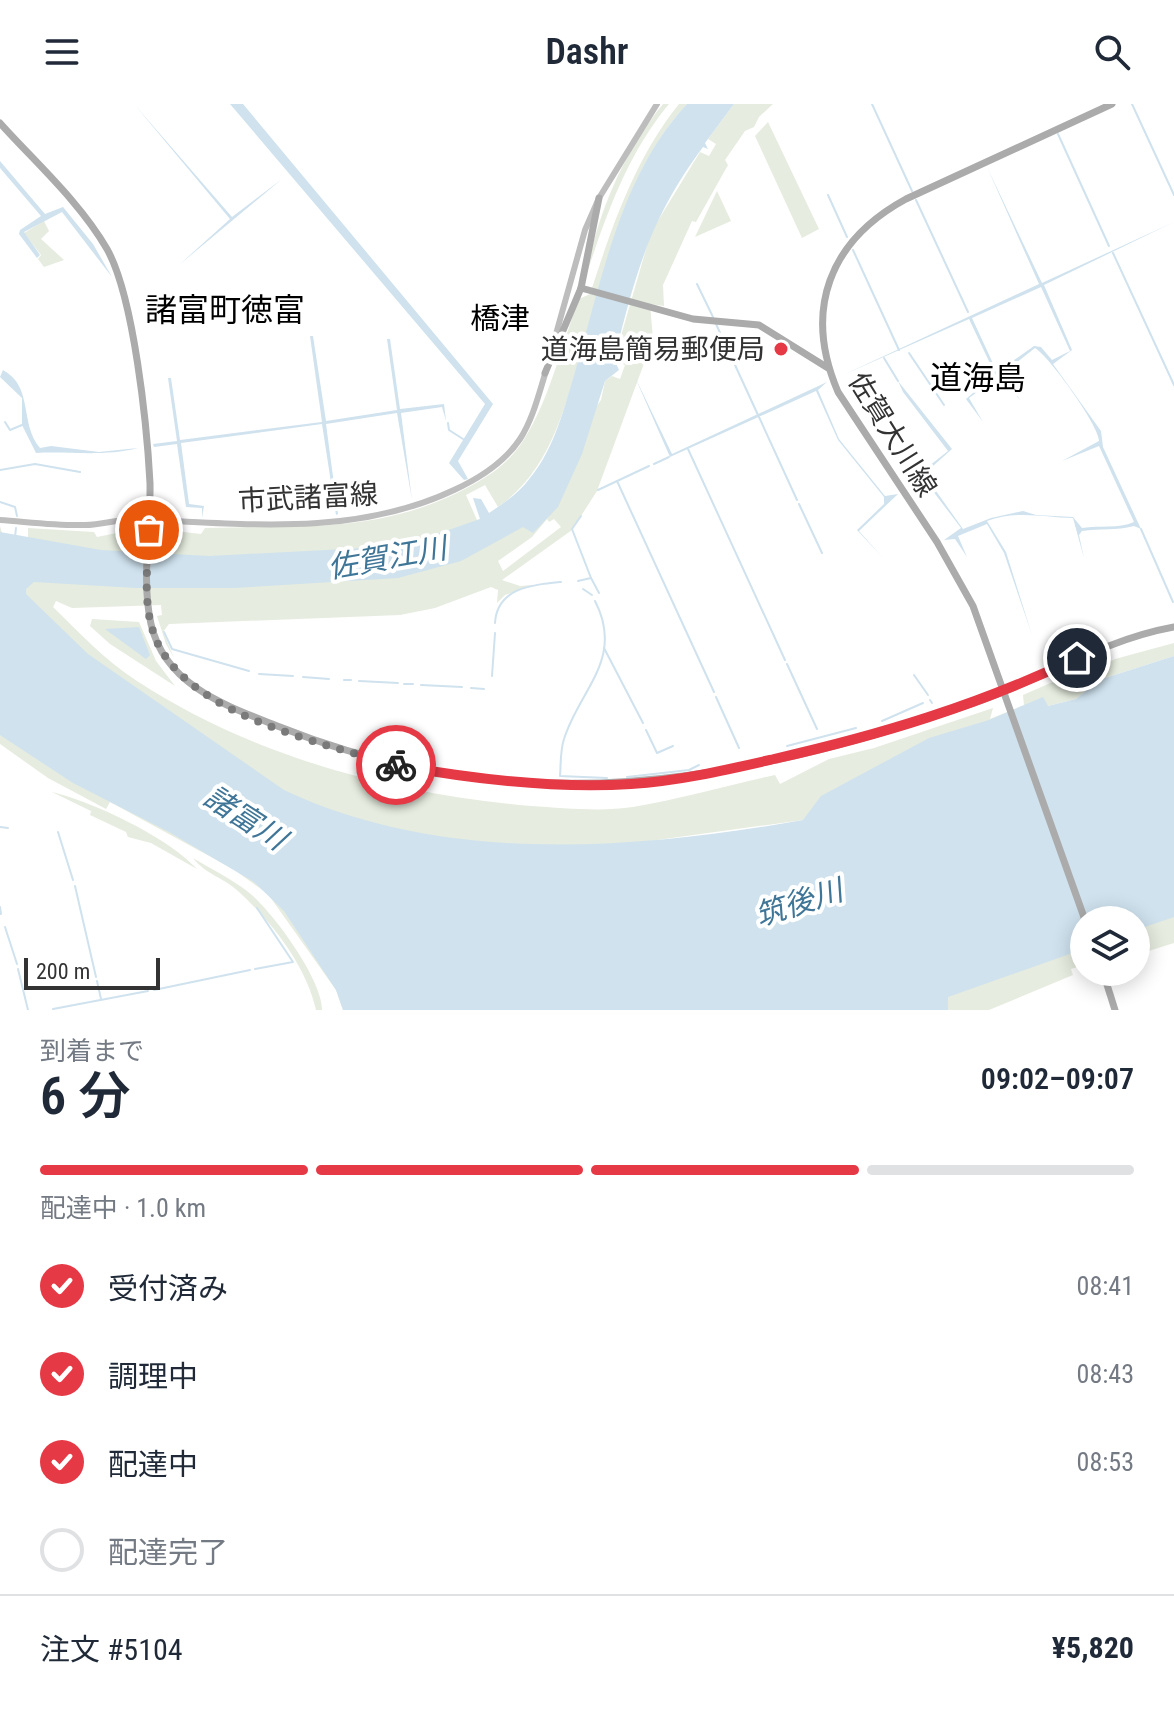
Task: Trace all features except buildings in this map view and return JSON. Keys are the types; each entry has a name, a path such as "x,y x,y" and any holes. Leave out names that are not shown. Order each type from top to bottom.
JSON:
{"main road":[{"name":"市武諸富線","path":"0,520 84,525 150,520 328,524 363,521 423,505 483,476 506,457 528,424 585,230 599,198 657,104"},
{"name":"佐賀大川線","path":"1080,906 1007,696 960,580 850,415 828,368 821,323 827,287 834,269 858,233 906,199 1112,104"},
{"path":"0,123 96,232 119,276 130,321 147,455 150,520 147,605 161,651 173,668 188,683 220,703 302,736 395,765 522,782 628,784 708,774 870,736 1007,696 1092,651 1174,627"},
{"path":"545,373 581,288 599,198"},
{"path":"581,288 703,321 726,319 759,325 828,368"},
{"path":"1107,986 1115,1010"}],"shaded area":[{"path":"663,104 669,104 641,144 619,187 585,279 596,232 613,187 635,144"},
{"path":"679,104 687,104 648,159 621,220 554,436 531,475 498,507 485,485 466,495 477,520 481,519 479,526 392,555 208,559 0,546 0,526 2,533 28,539 28,528 94,532 97,537 117,533 163,537 166,530 201,534 205,528 333,525 364,521 426,506 485,477 510,458 532,425 548,390 579,299 590,294 626,195 649,148"},
{"path":"734,104 773,104 759,117 754,127 745,131 725,160 728,165 696,222 692,221 663,285 664,306 650,304 653,339 597,491 572,530 502,580 520,586 533,585 505,595 497,603 498,590 491,587 435,608 400,615 169,624 163,632 174,658 166,644 157,616 162,615 161,605 72,608 56,601 53,607 103,655 137,681 228,731 277,751 326,768 428,792 531,806 582,809 633,807 775,775 780,784 829,759 874,748 993,708 990,719 1024,705 1023,695 1071,674 1077,679 1115,659 1174,643 1174,656 1099,680 1076,699 1048,706 803,820 541,856 371,827 282,794 91,660 27,601 19,582 33,579 135,584 500,537 601,400 605,381 612,376 620,379 625,365 614,360 651,232 700,152 709,156 716,144 708,139","holes":["547,519 549,522 554,519 561,527 503,571 498,561 532,537"]},
{"path":"768,122 819,229 802,238 755,136"},
{"path":"717,191 731,221 695,237"},
{"path":"44,221 49,231 41,239 64,260 44,267 38,259 41,255 24,233"},
{"path":"92,619 139,622 156,661 175,686 110,644 90,626"},
{"path":"0,727 270,888 342,995 343,1010 336,990 268,894 233,869 110,802 106,809 48,778 0,744"},
{"path":"52,792 130,823 168,845 197,869 151,843 128,837 126,832 90,815 91,811"},
{"path":"193,858 241,886 269,913 305,964 320,997 322,1010 316,1010 296,960 263,916 238,891"},
{"path":"1174,892 1174,943 1150,951 1150,906 1134,906"},
{"path":"1070,928 1070,976 989,1010 939,1010 933,982"}],"water":[{"path":"134,104 232,217 282,179 179,265 230,219"},
{"path":"230,104 243,104 493,404 458,461 468,479 464,480 449,463 485,404"},
{"path":"687,104 734,104 705,143 708,149 703,147 657,223 646,248 622,328 614,359 619,370 605,381 582,454 558,507 533,533 523,527 461,561 398,578 234,588 136,588 34,582 26,589 26,594 88,654 284,790 345,814 408,831 474,840 540,844 673,839 803,820 821,796 929,738 989,720 1043,697 1048,706 1076,699 1099,680 1174,656 1174,917 1150,925 1150,906 1070,906 1070,954 948,997 948,1010 343,1010 336,990 284,911 254,882 169,832 73,783 0,735 0,532 101,550 209,556 403,546 480,519 473,498 481,499 489,513 521,488 539,466 552,441 616,230 645,163 664,132"},
{"path":"0,161 45,214 63,207 93,244 112,277 62,212 24,232 40,255 37,258 19,234 20,230 41,216 0,168"},
{"path":"987,167 1042,283 1174,222 1044,285 1072,350 1053,364 1101,431 1103,447 1141,529 1134,526 1082,531 1079,535 1084,558 1073,518 1019,515 987,521 1006,552 1032,635 1004,553 987,524 958,536 967,557 955,539 944,540 961,528 923,478 905,485 948,451 898,381 952,449 924,474 963,529 991,518 1023,511 1036,515 1073,517 1082,528 1134,522 1099,446 1062,461 1099,441 1073,392 1035,348 1002,374 1021,401 999,376 969,398 983,422 966,399 995,374 969,319 843,375 1039,284","holes":["1041,287 1070,351 1052,360 1041,347 1034,346 997,372 972,318"]},
{"path":"310,336 313,336 326,421 397,410 387,339 390,339 400,409 444,404 446,421 442,407 401,413 412,500 397,413 326,424 336,515 322,424 181,443 189,504 204,506 202,518 202,508 186,507 177,444 154,447 153,444 177,441 168,378 171,378 180,440 322,422"},
{"path":"3,370 19,386 30,428 40,448 51,446 99,452 138,448 99,453 36,453 22,425 22,398 0,377"},
{"path":"634,375 672,454 827,382 818,390 839,439 885,496 898,494 859,531 883,558 857,530 884,504 884,497 838,440 816,391 670,457"},
{"path":"139,627 150,655 146,659 105,629"}],"waterway":[{"path":"872,104 912,191"},
{"path":"1132,104 1174,195"},
{"path":"1058,134 1109,246"},
{"path":"828,195 847,237"},
{"path":"916,200 968,312"},
{"path":"853,250 899,350"},
{"path":"1113,253 1174,385"},
{"path":"697,284 713,317"},
{"path":"716,324 733,361"},
{"path":"909,353 944,405"},
{"path":"884,358 898,381"},
{"path":"735,365 758,415"},
{"path":"759,417 797,500"},
{"path":"5,422 10,430 22,425"},
{"path":"448,423 449,430 463,439"},
{"path":"688,449 785,660"},
{"path":"654,464 669,457"},
{"path":"0,470 35,464 80,472"},
{"path":"598,490 649,466"},
{"path":"617,481 714,692"},
{"path":"0,502 15,507 17,516"},
{"path":"799,504 822,553"},
{"path":"581,516 572,529 591,578"},
{"path":"15,537 16,528"},
{"path":"1141,529 1173,602"},
{"path":"578,581 591,578 599,593"},
{"path":"495,623 497,611 509,595 527,587 561,582"},
{"path":"583,589 592,595"},
{"path":"595,601 603,622 605,640 602,657 564,739 560,776 607,778"},
{"path":"164,632 172,649 249,671"},
{"path":"492,676 495,633"},
{"path":"604,648 643,723"},
{"path":"787,664 817,729"},
{"path":"259,674 293,676"},
{"path":"914,675 928,695"},
{"path":"303,677 329,679"},
{"path":"344,680 351,680"},
{"path":"359,681 398,683"},
{"path":"404,684 413,684"},
{"path":"421,685 462,687"},
{"path":"471,688 484,689"},
{"path":"716,697 739,748"},
{"path":"882,721 923,703"},
{"path":"787,746 856,728"},
{"path":"646,730 657,753 673,746"},
{"path":"627,777 689,770 699,765"},
{"path":"0,827 8,828"},
{"path":"58,832 73,880"},
{"path":"75,886 96,977"},
{"path":"0,907 1,914"},
{"path":"255,969 293,962 257,908"},
{"path":"5,927 17,964"},
{"path":"18,969 28,1010"},
{"path":"154,990 250,970"},
{"path":"97,981 101,999"},
{"path":"53,1009 148,991"}],"way so far":[{"path":"149,530 147,605 152,630 161,651 188,683 209,697 278,727 396,765"}],"place":[{"name":"道海島簡易郵便局","path":"781,349"}],"district":[{"name":"諸富町徳富","path":"225,310"},
{"name":"橋津","path":"500,319"},
{"name":"道海島","path":"978,378"}],"route":[{"path":"396,765 441,774 522,782 628,784 671,780 870,736 933,718 1005,692 1077,658"}],"water label":[{"name":"佐賀江川","path":"387,558"},
{"name":"諸富川","path":"245,818"},
{"name":"筑後川","path":"799,903"}]}
